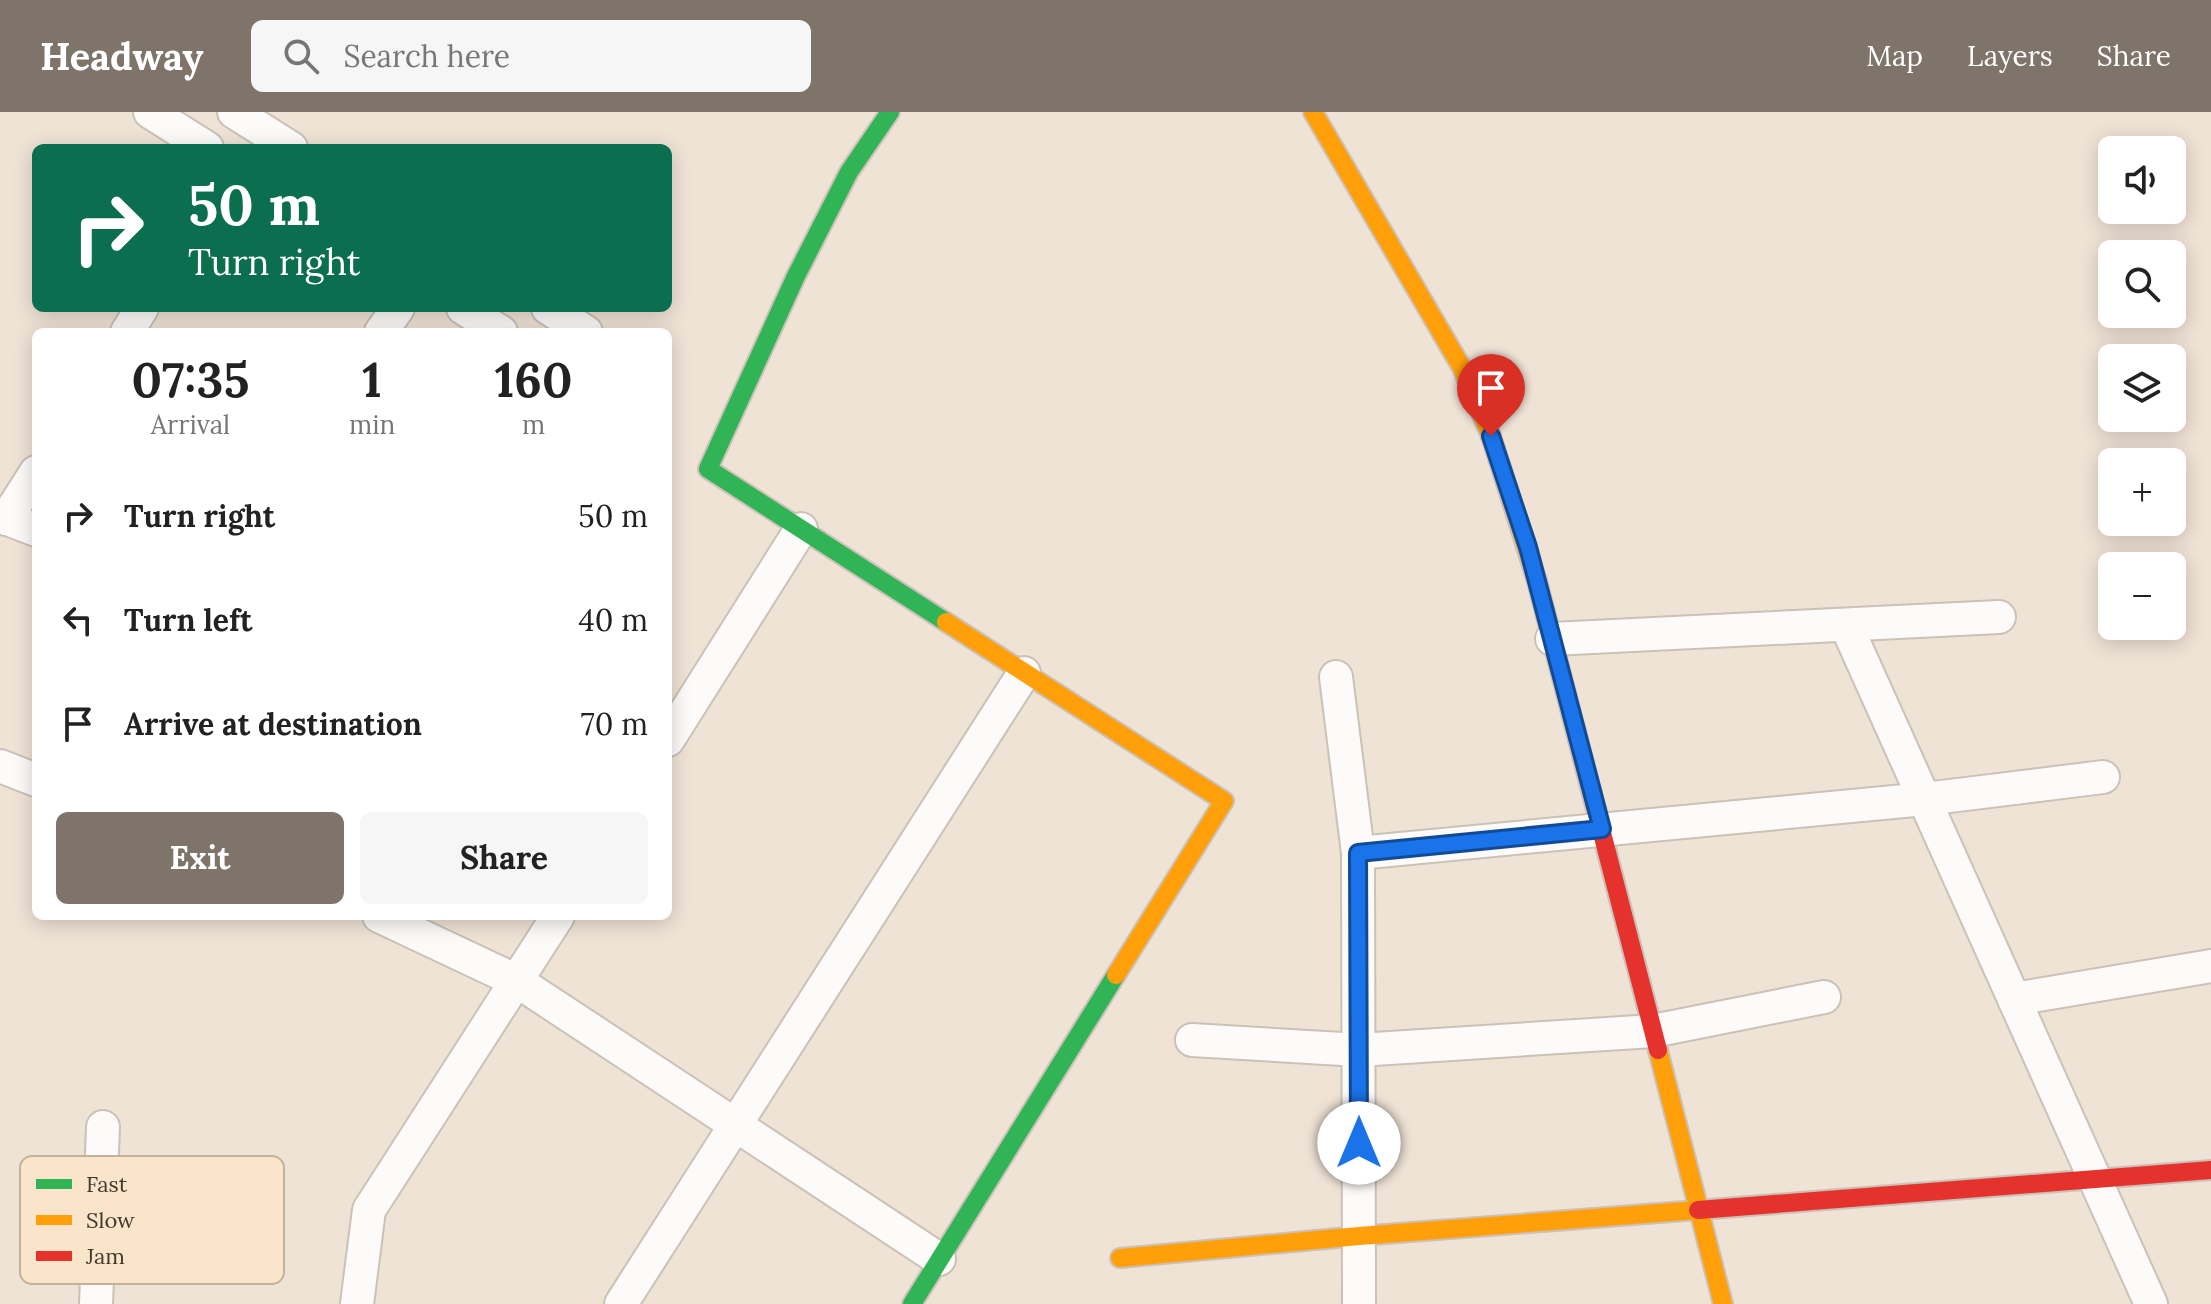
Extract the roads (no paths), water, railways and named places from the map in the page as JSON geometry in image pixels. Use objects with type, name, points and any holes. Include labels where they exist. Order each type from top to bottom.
[{"type":"street","points":[[150,112],[201,144]]},
{"type":"street","points":[[234,112],[285,144]]},
{"type":"street","points":[[890,112],[849,172],[803,263],[708,469],[1224,801],[912,1304]]},
{"type":"street","points":[[1313,112],[1462,368],[1491,436],[1524,533],[1723,1304]]},
{"type":"street","points":[[469,312],[495,328]]},
{"type":"street","points":[[554,312],[580,328]]},
{"type":"street","points":[[32,477],[3,517],[32,528]]},
{"type":"street","points":[[672,734],[801,529]]},
{"type":"street","points":[[1552,639],[1999,617]]},
{"type":"street","points":[[1846,625],[2151,1304]]},
{"type":"street","points":[[621,1304],[1024,673]]},
{"type":"street","points":[[1336,677],[1358,853],[1359,1304]]},
{"type":"street","points":[[0,766],[32,778]]},
{"type":"street","points":[[1358,853],[1925,799],[2103,777]]},
{"type":"street","points":[[387,920],[517,981],[939,1259]]},
{"type":"street","points":[[357,1304],[369,1210],[555,920]]},
{"type":"street","points":[[2014,999],[2211,966]]},
{"type":"street","points":[[1192,1040],[1359,1050],[1653,1031],[1824,997]]},
{"type":"street","points":[[102,1156],[103,1127]]},
{"type":"street","points":[[1120,1258],[1359,1236],[2211,1170]]},
{"type":"street","points":[[96,1304],[97,1284]]}]
